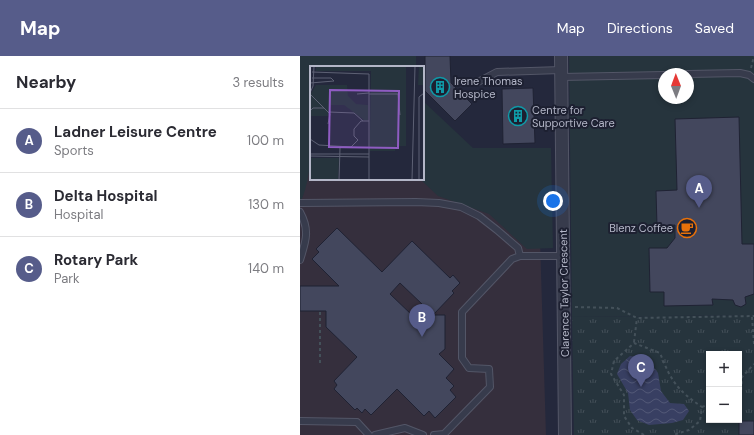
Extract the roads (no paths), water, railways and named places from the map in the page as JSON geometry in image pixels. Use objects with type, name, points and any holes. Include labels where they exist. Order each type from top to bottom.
[{"type":"street","name":"Clarence Taylor Crescent","points":[[561,56],[565,435]]},
{"type":"lane","points":[[478,82],[497,72],[658,75]]},
{"type":"lane","points":[[694,74],[740,73],[751,77]]},
{"type":"lane","points":[[300,203],[416,202],[439,203],[460,207],[479,216],[498,230],[518,248],[520,256]]},
{"type":"lane","points":[[300,212],[307,226],[305,245],[300,260]]},
{"type":"lane","points":[[434,435],[444,434],[490,387],[489,369],[469,368],[462,358],[462,312],[512,259],[520,256],[563,256]]},
{"type":"lane","points":[[300,421],[357,422],[369,435]]},
{"type":"lane","points":[[375,435],[405,428],[423,435]]},
{"type":"water","points":[[630,356],[648,359],[658,373],[661,391],[670,403],[684,404],[689,411],[683,420],[672,423],[649,425],[637,420],[630,410],[628,393],[617,374],[621,364]]},
{"type":"place","name":"Irene Thomas Hospice","points":[[440,87]]},
{"type":"place","name":"Centre for Supportive Care","points":[[518,116]]},
{"type":"place","name":"Ladner Leisure Centre","points":[[699,208]]},
{"type":"place","name":"Blenz Coffee","points":[[687,228]]},
{"type":"place","name":"Delta Hospital","points":[[422,337]]},
{"type":"place","name":"Rotary Park","points":[[641,387]]}]
